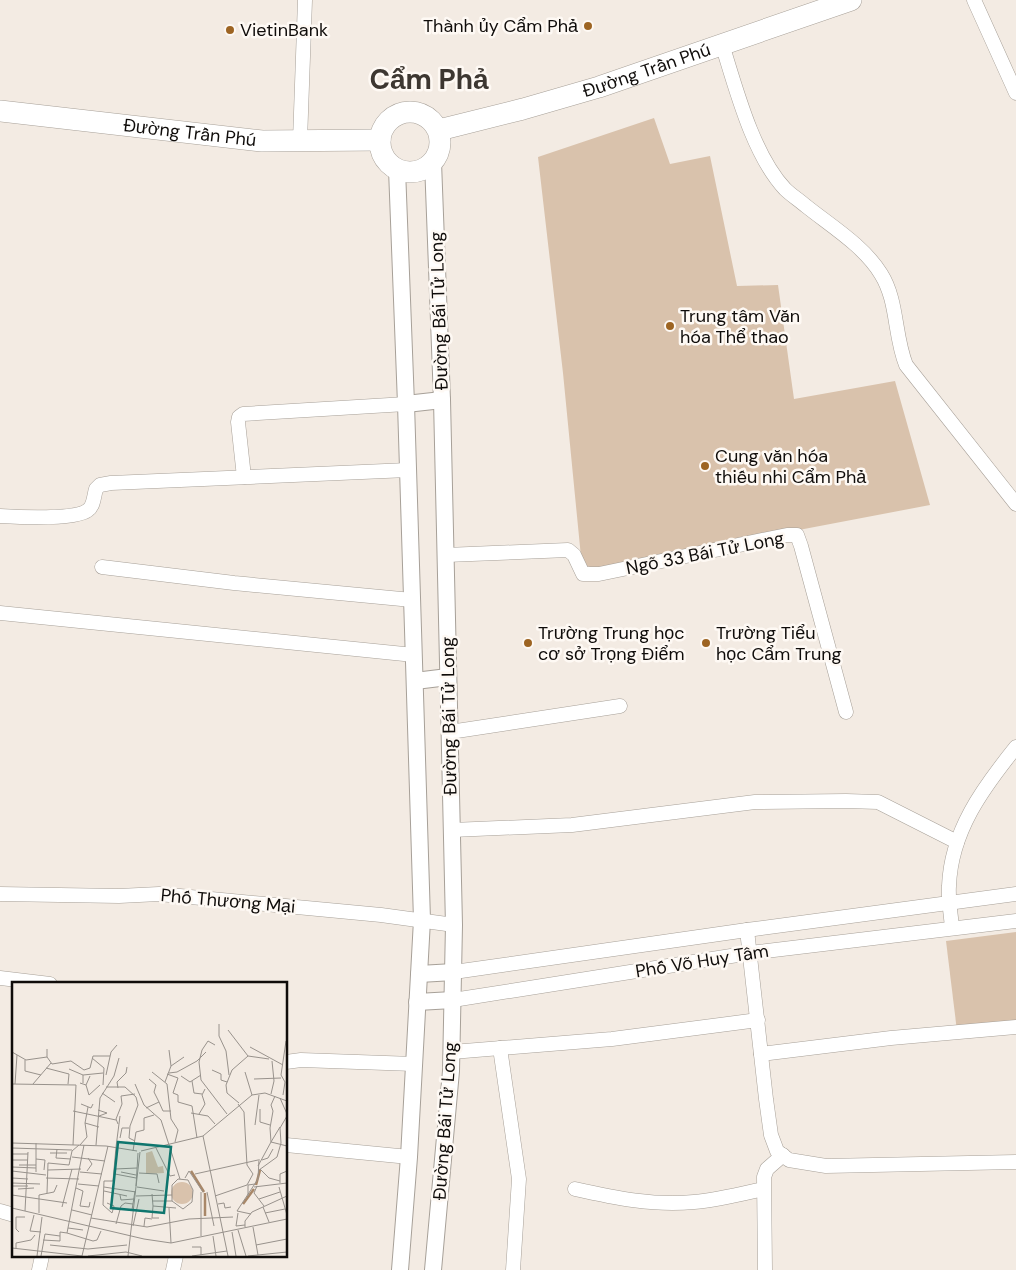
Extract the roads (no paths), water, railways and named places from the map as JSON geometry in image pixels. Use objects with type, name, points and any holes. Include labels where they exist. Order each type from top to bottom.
[{"type":"main road","name":"Đường Trần Phú","points":[[439,130],[523,109],[599,87],[851,0]]},
{"type":"main road","name":"Đường Trần Phú","points":[[0,111],[262,141],[380,140]]},
{"type":"main road","points":[[410,111],[421,113],[433,121],[439,130],[441,142],[439,153],[433,162],[418,172],[407,172],[397,169],[389,164],[383,155],[380,140],[384,127],[400,113],[410,111]]},
{"type":"street","points":[[300,141],[304,0]]},
{"type":"street","points":[[974,0],[1016,93]]},
{"type":"street","points":[[722,44],[740,101],[758,147],[772,173],[786,190],[868,256],[880,272],[892,298],[901,352],[906,364],[1016,504]]},
{"type":"street","name":"Đường Bái Tử Long","points":[[433,162],[442,400],[454,925],[452,1052],[433,1270]]},
{"type":"street","name":"Đường Bái Tử Long","points":[[397,169],[422,920],[409,1157],[400,1270]]},
{"type":"street","points":[[244,477],[238,422],[239,417],[243,414],[442,400]]},
{"type":"street","points":[[0,516],[46,517],[88,511],[92,505],[96,488],[111,483],[408,470]]},
{"type":"street","name":"Ngõ 33 Bái Tử Long","points":[[446,555],[568,550],[574,555],[583,574],[599,574],[787,535],[797,536],[846,712]]},
{"type":"street","points":[[102,567],[234,583],[412,600]]},
{"type":"street","points":[[0,613],[414,654]]},
{"type":"street","points":[[415,681],[448,677]]},
{"type":"street","points":[[450,732],[620,706]]},
{"type":"street","points":[[952,928],[949,885],[957,842],[964,821],[991,778],[1016,747]]},
{"type":"street","points":[[452,830],[572,825],[755,802],[846,801],[878,802],[957,842]]},
{"type":"street","name":"Phố Thương Mại","points":[[0,894],[119,896],[159,894],[381,915],[454,925]]},
{"type":"street","name":"Phố Võ Huy Tâm","points":[[454,972],[1016,894]]},
{"type":"street","name":"Phố Võ Huy Tâm","points":[[453,1000],[750,953],[1016,921]]},
{"type":"street","points":[[747,930],[771,1136],[776,1151],[789,1160],[826,1166],[1016,1162]]},
{"type":"street","points":[[419,974],[454,972]]},
{"type":"street","points":[[0,978],[33,982]]},
{"type":"street","points":[[417,1002],[453,1000]]},
{"type":"street","points":[[452,1052],[612,1039],[758,1020]]},
{"type":"street","points":[[761,1054],[891,1038],[1016,1028]]},
{"type":"street","points":[[500,1048],[519,1178],[513,1270]]},
{"type":"street","points":[[288,1062],[295,1060],[414,1064]]},
{"type":"street","points":[[288,1145],[409,1157]]},
{"type":"street","points":[[765,1270],[764,1177],[767,1170],[783,1155]]},
{"type":"street","points":[[575,1189],[627,1200],[672,1203],[695,1202],[763,1189]]},
{"type":"place","name":"Thành ủy Cẩm Phả","points":[[588,26]]},
{"type":"place","name":"VietinBank","points":[[230,30]]},
{"type":"place","name":"Trung tâm Văn hóa Thể thao","points":[[670,326]]},
{"type":"place","name":"Cung văn hóa thiếu nhi Cẩm Phả","points":[[705,466]]},
{"type":"place","name":"Trường Trung học cơ sở Trọng Điểm","points":[[528,643]]},
{"type":"place","name":"Trường Tiểu học Cẩm Trung","points":[[706,643]]},
{"type":"district","name":"Cẩm Phả","points":[[429,79]]}]
